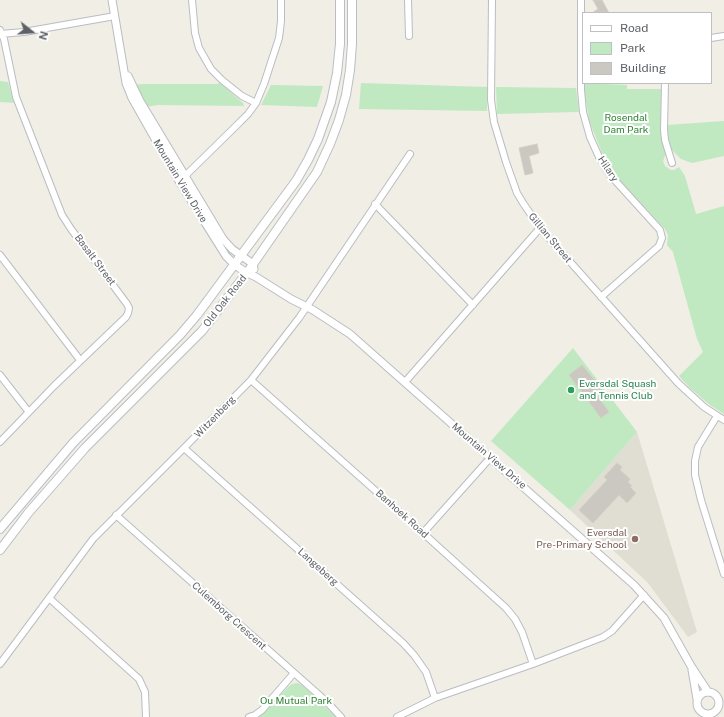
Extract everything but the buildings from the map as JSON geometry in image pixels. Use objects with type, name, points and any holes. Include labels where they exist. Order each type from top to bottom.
[{"type":"main road","name":"Old Oak Road","points":[[0,529],[73,443],[180,335],[206,304],[296,181],[308,160],[326,121],[332,102],[340,44],[340,0]]},
{"type":"main road","name":"Old Oak Road","points":[[0,550],[29,512],[85,448],[202,331],[247,273],[317,172],[340,120],[346,95],[352,44],[352,0]]},
{"type":"street","name":"Mountain View Drive","points":[[112,0],[126,83],[132,98],[179,182],[223,252],[235,265],[247,273],[306,306],[350,334],[491,457],[644,595],[664,618],[691,666],[708,692]]},
{"type":"street","points":[[192,0],[194,33],[199,48],[211,69],[242,96],[256,103]]},
{"type":"street","points":[[179,182],[248,114],[256,103],[264,84],[279,38],[282,0]]},
{"type":"street","points":[[408,0],[409,36]]},
{"type":"street","name":"Gillian Street","points":[[492,0],[491,100],[494,122],[517,192],[540,228],[601,297],[683,387],[704,407],[724,420]]},
{"type":"street","name":"Hilary","points":[[581,0],[581,99],[586,124],[594,147],[611,176],[660,230],[662,235],[662,240],[659,246],[601,297]]},
{"type":"street","points":[[1,33],[24,32],[115,16]]},
{"type":"street","name":"Basalt Street","points":[[0,442],[80,360],[126,317],[129,308],[62,215],[16,97],[1,33]]},
{"type":"street","points":[[712,38],[724,36]]},
{"type":"street","name":"Mountain View Drive","points":[[125,70],[140,101],[226,242],[232,249],[253,264]]},
{"type":"street","points":[[665,84],[664,130],[672,163]]},
{"type":"street","name":"Witzenberg","points":[[0,664],[93,539],[251,380],[299,318],[410,154]]},
{"type":"street","points":[[375,204],[473,305]]},
{"type":"street","points":[[405,382],[540,228]]},
{"type":"street","points":[[0,255],[80,360]]},
{"type":"street","points":[[253,264],[256,277]]},
{"type":"street","points":[[0,375],[28,412]]},
{"type":"street","name":"Banhoek Road","points":[[251,380],[424,533],[515,619],[522,632],[534,664]]},
{"type":"street","points":[[716,416],[698,447],[695,462],[695,475],[701,500],[724,574]]},
{"type":"street","name":"Langeberg","points":[[184,448],[403,643],[414,654],[426,672],[435,698]]},
{"type":"street","points":[[424,533],[491,457]]},
{"type":"street","name":"Culemborg Crescent","points":[[116,515],[327,702],[341,717]]},
{"type":"street","points":[[397,717],[435,698],[534,664],[608,634],[644,595]]},
{"type":"street","points":[[49,598],[139,679],[145,692],[146,717]]},
{"type":"street","name":"Mountain View Drive","points":[[691,666],[697,699]]},
{"type":"street","points":[[249,717],[262,710],[294,673]]},
{"type":"street","points":[[708,692],[720,696],[718,701],[721,705],[712,715],[704,715],[697,706],[697,699],[701,694],[708,692]]},
{"type":"shaded area","name":"Eversdal Pre-Primary School","points":[[637,432],[697,632],[688,637],[648,583],[570,510]]},
{"type":"green space","points":[[0,81],[8,82],[14,103],[0,102]]},
{"type":"green space","points":[[219,82],[243,103],[244,106],[158,105],[146,107],[135,85],[218,84]]},
{"type":"green space","points":[[361,83],[487,87],[487,111],[359,109]]},
{"type":"green space","name":"Rosendal Dam Park","points":[[584,84],[627,85],[627,89],[662,89],[661,134],[666,153],[663,161],[665,166],[671,170],[679,167],[685,176],[696,214],[724,206],[724,414],[710,405],[690,388],[679,376],[703,352],[697,339],[673,252],[667,245],[668,235],[665,229],[619,180],[602,153],[589,120]]},
{"type":"green space","points":[[271,85],[323,86],[317,107],[261,105]]},
{"type":"green space","points":[[496,87],[576,88],[579,112],[497,114]]},
{"type":"green space","name":"Rosendal Dam Park","points":[[724,121],[724,156],[692,163],[681,159],[672,150],[668,137],[667,125]]},
{"type":"green space","name":"Eversdal Squash and Tennis Club","points":[[573,348],[637,432],[570,510],[491,441]]},
{"type":"green space","name":"Ou Mutual Park","points":[[297,683],[302,685],[336,717],[259,717],[288,687]]},
{"type":"place","name":"Eversdal Squash and Tennis Club","points":[[571,390]]},
{"type":"place","name":"Eversdal Pre-Primary School","points":[[635,539]]}]
